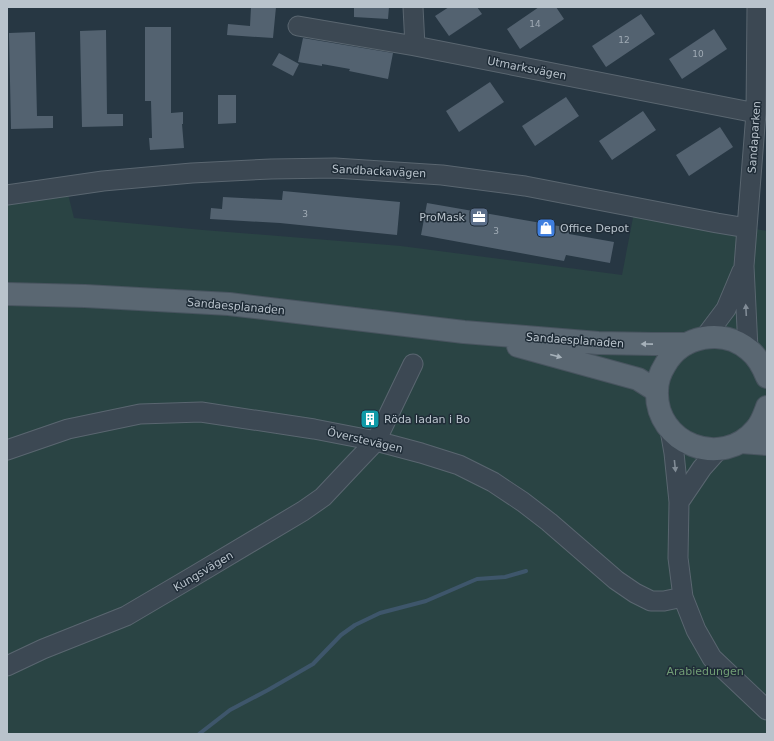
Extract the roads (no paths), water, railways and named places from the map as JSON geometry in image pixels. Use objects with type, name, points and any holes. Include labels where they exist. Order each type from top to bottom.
[{"type":"main road","name":"Sandaesplanaden","points":[[7,294],[85,296],[229,304],[464,332],[598,342],[653,344],[717,337],[727,338],[748,349]]},
{"type":"main road","name":"Sandaesplanaden","points":[[464,332],[638,379],[657,391]]},
{"type":"main road","points":[[695,340],[672,354],[661,371],[658,382],[657,401],[660,412],[670,430],[678,437],[694,446],[705,449],[729,447],[741,442],[757,428],[767,407]]},
{"type":"main road","points":[[748,349],[758,359],[767,377]]},
{"type":"main road","points":[[741,442],[767,444]]},
{"type":"street","points":[[413,7],[415,46]]},
{"type":"street","name":"Sandaparken","points":[[748,349],[744,266],[756,113],[756,7]]},
{"type":"street","name":"Utmarksvägen","points":[[298,26],[415,46],[756,113]]},
{"type":"street","name":"Sandbackavägen","points":[[7,195],[103,181],[185,174],[272,169],[335,168],[442,175],[525,186],[747,228]]},
{"type":"street","name":"Sandaparken","points":[[695,340],[726,309],[744,266]]},
{"type":"street","name":"Kungsvägen","points":[[7,666],[43,649],[126,616],[296,515],[323,497],[376,441],[413,364]]},
{"type":"street","name":"Överstevägen","points":[[7,450],[68,429],[148,413],[201,412],[314,429],[376,441],[459,465],[493,482],[549,522],[616,580],[635,593],[651,601],[664,601],[683,597]]},
{"type":"street","points":[[670,430],[679,502],[678,558],[683,597],[696,630],[712,658],[767,710]]},
{"type":"street","points":[[679,502],[702,468],[719,449]]},
{"type":"waterway","points":[[199,734],[230,710],[313,664],[341,635],[355,625],[380,613],[426,601],[477,579],[505,577],[526,571]]},
{"type":"place","name":"ProMask","points":[[479,217]]},
{"type":"place","name":"Office Depot","points":[[546,228]]},
{"type":"place","name":"Röda ladan i Bo","points":[[370,419]]},
{"type":"park label","name":"Arabiedungen","points":[[705,671]]}]
